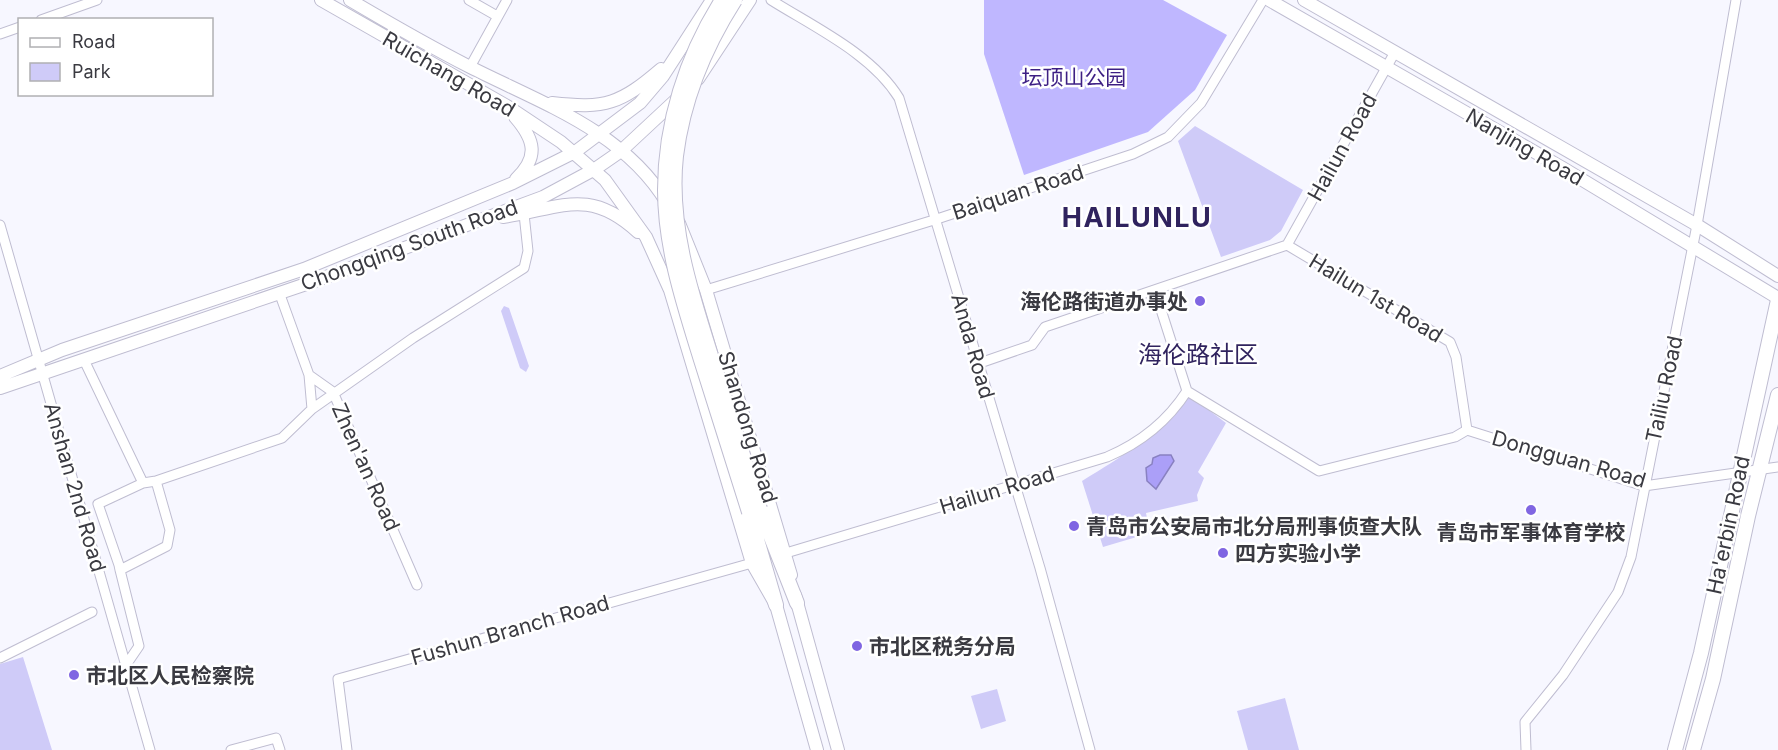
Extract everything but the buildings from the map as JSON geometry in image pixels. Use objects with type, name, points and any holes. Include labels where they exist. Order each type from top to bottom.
[{"type":"highway","points":[[722,0],[693,53],[675,110],[666,156],[665,192],[669,236],[678,283],[754,510],[797,603]]},
{"type":"highway","points":[[735,0],[704,56],[685,110],[676,157],[675,193],[680,236],[689,280],[754,510],[776,605]]},
{"type":"highway","name":"Ha'erbin Road","points":[[1676,750],[1701,653],[1778,299]]},
{"type":"highway","name":"Ha'erbin Road","points":[[1693,750],[1713,679],[1778,395]]},
{"type":"main road","name":"Ruichang Road","points":[[321,0],[507,106],[595,169]]},
{"type":"main road","name":"Ruichang Road","points":[[350,0],[470,67],[584,123],[600,135]]},
{"type":"main road","name":"Chongqing South Road","points":[[0,376],[38,360],[304,269],[513,183],[574,152],[600,135],[640,102],[678,54],[712,0]]},
{"type":"main road","name":"Chongqing South Road","points":[[0,388],[279,292],[543,197],[595,169],[621,151],[703,74],[750,0]]},
{"type":"main road","name":"Nanjing Road","points":[[1269,0],[1693,245],[1778,299]]},
{"type":"main road","name":"Nanjing Road","points":[[1304,0],[1697,225],[1778,276]]},
{"type":"main road","points":[[543,102],[589,106],[617,101],[637,90],[678,54]]},
{"type":"main road","points":[[686,237],[676,208],[671,150],[683,106],[703,74]]},
{"type":"main road","points":[[507,106],[527,130],[532,148],[525,171],[513,183]]},
{"type":"main road","name":"Shandong Road","points":[[600,135],[621,151],[663,196],[686,237],[705,290],[786,553],[797,603],[838,750]]},
{"type":"main road","name":"Shandong Road","points":[[595,169],[651,243],[670,290],[752,563],[776,605],[817,750]]},
{"type":"main road","points":[[478,221],[524,214],[556,205],[587,204],[624,220],[651,243]]},
{"type":"street","points":[[47,18],[97,0]]},
{"type":"street","points":[[469,0],[497,16]]},
{"type":"street","points":[[470,67],[507,0]]},
{"type":"street","name":"Anda Road","points":[[771,0],[853,53],[893,89],[905,114],[977,364],[1015,485],[1090,750]]},
{"type":"street","name":"Baiquan Road","points":[[705,290],[937,219],[1133,154],[1168,137],[1201,103],[1263,0]]},
{"type":"street","name":"Tailiu Road","points":[[1526,750],[1525,722],[1563,675],[1618,592],[1631,557],[1697,225],[1736,0]]},
{"type":"street","points":[[0,34],[18,28]]},
{"type":"street","name":"Hailun Road","points":[[1287,245],[1395,52]]},
{"type":"street","points":[[126,665],[139,646],[120,570],[98,504],[143,483],[156,481],[282,438],[312,409],[333,393],[524,268],[528,251],[524,214]]},
{"type":"street","name":"Anshan 2nd Road","points":[[0,225],[150,750]]},
{"type":"street","points":[[977,364],[1032,345],[1045,327],[1287,245]]},
{"type":"street","name":"Hailun 1st Road","points":[[1287,245],[1450,342],[1456,357],[1467,430]]},
{"type":"street","points":[[1155,291],[1187,392],[1319,471],[1455,437],[1467,430]]},
{"type":"street","points":[[279,292],[309,375],[312,409]]},
{"type":"street","points":[[84,360],[143,483]]},
{"type":"street","name":"Zhen'an Road","points":[[309,375],[333,393],[417,585]]},
{"type":"street","name":"Hailun Road","points":[[786,553],[1107,457],[1151,433],[1168,417],[1187,392]]},
{"type":"street","name":"Dongguan Road","points":[[1467,430],[1644,486],[1778,467]]},
{"type":"street","points":[[120,570],[167,546],[170,530],[156,481]]},
{"type":"street","name":"Fushun Branch Road","points":[[347,750],[338,679],[752,563]]},
{"type":"street","points":[[0,658],[92,612]]},
{"type":"street","points":[[231,750],[276,738],[280,750]]},
{"type":"green space","name":"坛顶山公园","points":[[984,0],[1163,0],[1227,35],[1195,90],[1148,132],[1024,175],[984,54]]},
{"type":"green space","points":[[1195,126],[1303,190],[1281,231],[1270,240],[1221,257],[1178,141]]},
{"type":"green space","points":[[504,306],[509,308],[529,366],[526,372],[520,368],[501,311]]},
{"type":"green space","points":[[1190,396],[1226,423],[1198,472],[1204,478],[1197,495],[1198,501],[1146,513],[1150,533],[1103,547],[1082,481],[1153,433]]},
{"type":"green space","points":[[23,657],[52,750],[0,750],[0,664]]},
{"type":"green space","points":[[997,689],[1006,721],[981,729],[971,696]]},
{"type":"green space","points":[[1285,698],[1299,750],[1248,750],[1237,711]]},
{"type":"shaded area","points":[[1160,455],[1171,455],[1174,461],[1156,489],[1147,481],[1146,468],[1152,464],[1153,458]]},
{"type":"place","name":"海伦路街道办事处","points":[[1200,301]]},
{"type":"place","name":"青岛市军事体育学校","points":[[1531,510]]},
{"type":"place","name":"青岛市公安局市北分局刑事侦查大队","points":[[1074,526]]},
{"type":"place","name":"四方实验小学","points":[[1223,553]]},
{"type":"place","name":"市北区税务分局","points":[[857,646]]},
{"type":"place","name":"市北区人民检察院","points":[[74,675]]},
{"type":"district","name":"HAILUNLU","points":[[1137,217]]},
{"type":"district","name":"海伦路社区","points":[[1198,354]]}]
